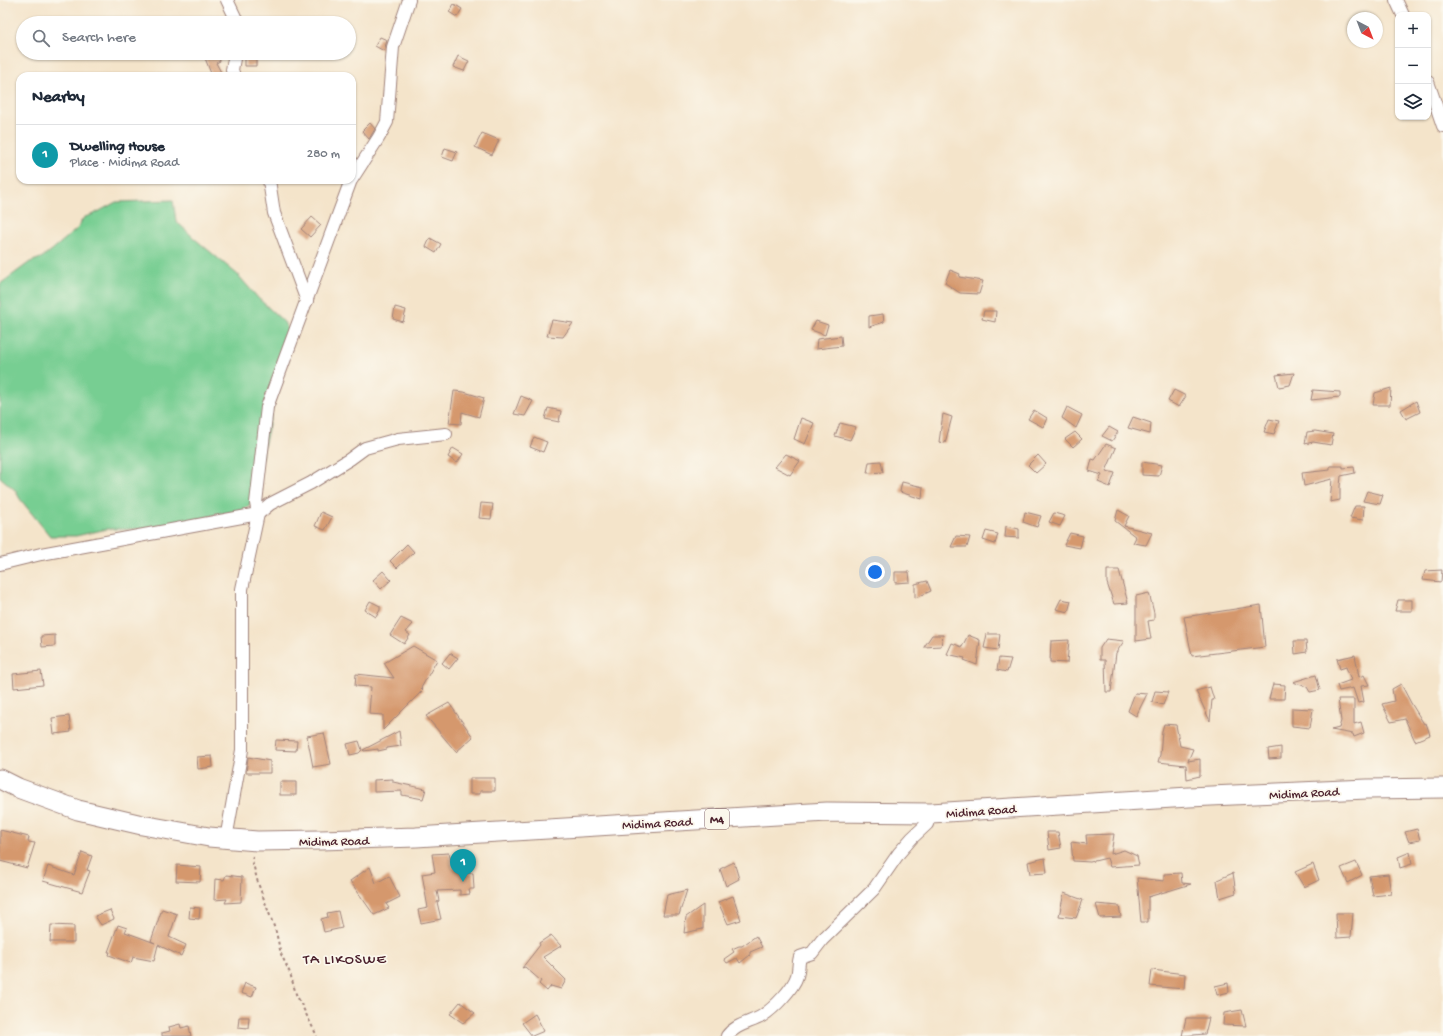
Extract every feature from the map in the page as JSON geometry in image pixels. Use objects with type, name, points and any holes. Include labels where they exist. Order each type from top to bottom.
[{"type":"main road","name":"Midima Road","points":[[0,779],[18,788],[78,810],[142,825],[226,839],[257,841],[416,837],[827,812],[931,813],[1189,797],[1367,789],[1443,788]]},
{"type":"street","points":[[227,0],[235,16]]},
{"type":"street","points":[[356,174],[380,137],[387,122],[393,47],[409,0]]},
{"type":"street","points":[[1396,0],[1402,12]]},
{"type":"street","points":[[233,72],[234,60]]},
{"type":"street","points":[[1429,84],[1443,126]]},
{"type":"street","points":[[270,184],[274,213],[306,301]]},
{"type":"street","points":[[226,839],[242,750],[242,589],[258,514],[256,503],[267,407],[350,184]]},
{"type":"street","points":[[0,564],[48,553],[258,514],[270,504],[311,483],[365,448],[398,439],[446,434]]},
{"type":"street","points":[[727,1036],[736,1028],[762,1016],[790,989],[797,976],[800,957],[812,953],[822,940],[874,889],[899,853],[927,824],[931,813]]},
{"type":"path","points":[[257,841],[252,860],[258,883],[276,932],[281,954],[290,973],[296,994],[317,1036]]},
{"type":"green space","points":[[173,200],[176,221],[238,275],[258,298],[284,322],[289,332],[253,498],[248,507],[241,511],[199,519],[178,521],[145,529],[107,529],[76,536],[50,536],[20,499],[15,490],[0,477],[0,284],[30,262],[41,258],[52,250],[78,228],[85,217],[94,214],[116,202]]},
{"type":"building","points":[[454,4],[462,9],[457,17],[449,12]]},
{"type":"building","points":[[380,37],[387,40],[384,51],[375,46]]},
{"type":"building","points":[[458,56],[469,61],[464,71],[453,67]]},
{"type":"building","points":[[206,60],[220,60],[216,63],[221,72],[210,72]]},
{"type":"building","points":[[245,60],[256,60],[256,66],[245,66]]},
{"type":"building","points":[[370,123],[375,129],[369,139],[362,131]]},
{"type":"building","points":[[482,133],[499,140],[492,155],[475,147]]},
{"type":"building","points":[[445,148],[457,152],[453,161],[442,157]]},
{"type":"building","points":[[312,217],[321,225],[310,237],[301,229]]},
{"type":"building","points":[[430,238],[441,244],[436,253],[426,247]]},
{"type":"building","points":[[950,270],[960,274],[959,277],[983,281],[979,294],[960,293],[945,283]]},
{"type":"building","points":[[395,307],[406,310],[403,322],[393,319]]},
{"type":"building","points":[[984,311],[996,311],[995,322],[982,319]]},
{"type":"building","points":[[883,314],[884,322],[869,327],[869,316]]},
{"type":"building","points":[[552,320],[573,323],[563,337],[547,336]]},
{"type":"building","points":[[816,321],[828,325],[825,335],[811,330]]},
{"type":"building","points":[[841,336],[842,346],[816,349],[817,339]]},
{"type":"building","points":[[1294,373],[1290,385],[1279,387],[1276,375]]},
{"type":"building","points":[[1391,388],[1390,405],[1373,405],[1375,393]]},
{"type":"building","points":[[1174,390],[1186,396],[1179,407],[1168,401]]},
{"type":"building","points":[[1313,390],[1340,392],[1340,397],[1311,400]]},
{"type":"building","points":[[454,391],[464,392],[484,398],[479,417],[462,412],[461,424],[449,423]]},
{"type":"building","points":[[521,396],[533,401],[525,416],[514,414]]},
{"type":"building","points":[[1416,401],[1420,412],[1406,419],[1401,410]]},
{"type":"building","points":[[1067,407],[1082,415],[1076,428],[1062,418]]},
{"type":"building","points":[[548,408],[561,411],[559,422],[545,419]]},
{"type":"building","points":[[1034,410],[1047,418],[1043,427],[1028,419]]},
{"type":"building","points":[[943,414],[952,417],[945,443],[939,442]]},
{"type":"building","points":[[1133,417],[1151,423],[1150,434],[1128,428]]},
{"type":"building","points":[[801,418],[814,423],[805,444],[794,439]]},
{"type":"building","points":[[1269,419],[1279,421],[1274,434],[1264,432]]},
{"type":"building","points":[[840,423],[856,427],[850,440],[835,436]]},
{"type":"building","points":[[1109,427],[1118,432],[1112,441],[1102,436]]},
{"type":"building","points":[[1315,431],[1333,434],[1331,445],[1313,442],[1305,444],[1307,432]]},
{"type":"building","points":[[1075,432],[1082,439],[1073,447],[1065,439]]},
{"type":"building","points":[[534,437],[547,442],[543,452],[530,447]]},
{"type":"building","points":[[1106,444],[1116,448],[1106,471],[1115,473],[1110,487],[1098,482],[1102,475],[1089,471],[1092,459],[1095,460]]},
{"type":"building","points":[[453,448],[463,454],[457,463],[448,457]]},
{"type":"building","points":[[786,454],[800,461],[790,475],[775,467]]},
{"type":"building","points":[[1038,455],[1046,464],[1036,473],[1028,465]]},
{"type":"building","points":[[881,461],[883,472],[867,473],[869,462]]},
{"type":"building","points":[[1142,462],[1162,465],[1159,476],[1142,475]]},
{"type":"building","points":[[1330,466],[1343,466],[1343,468],[1354,467],[1355,473],[1341,476],[1340,500],[1330,502],[1332,479],[1304,486],[1302,473],[1330,470]]},
{"type":"building","points":[[902,482],[923,487],[922,499],[900,492]]},
{"type":"building","points":[[1367,491],[1383,495],[1380,504],[1363,501]]},
{"type":"building","points":[[481,503],[493,504],[491,519],[479,518]]},
{"type":"building","points":[[1355,506],[1364,506],[1363,520],[1350,518]]},
{"type":"building","points":[[1118,510],[1129,516],[1124,526],[1152,533],[1146,545],[1133,543],[1136,537],[1115,521]]},
{"type":"building","points":[[321,512],[332,517],[325,530],[315,526]]},
{"type":"building","points":[[1025,512],[1041,516],[1037,527],[1023,522]]},
{"type":"building","points":[[1054,513],[1065,516],[1060,526],[1049,522]]},
{"type":"building","points":[[1006,526],[1019,529],[1019,538],[1005,537]]},
{"type":"building","points":[[986,531],[998,534],[995,544],[983,540]]},
{"type":"building","points":[[1070,533],[1083,536],[1080,548],[1064,545]]},
{"type":"building","points":[[956,536],[970,537],[967,547],[951,547]]},
{"type":"building","points":[[407,544],[414,552],[397,568],[390,561]]},
{"type":"building","points":[[1107,570],[1119,570],[1128,603],[1114,604],[1107,583]]},
{"type":"building","points":[[1442,570],[1441,582],[1423,580],[1425,571]]},
{"type":"building","points":[[383,571],[391,580],[381,589],[373,580]]},
{"type":"building","points":[[895,572],[909,572],[910,582],[895,583]]},
{"type":"building","points":[[927,581],[931,591],[915,598],[915,584]]},
{"type":"building","points":[[1149,593],[1154,613],[1154,620],[1148,621],[1151,639],[1136,641],[1136,596]]},
{"type":"building","points":[[1061,599],[1071,601],[1068,612],[1056,609]]},
{"type":"building","points":[[1398,600],[1412,600],[1412,611],[1395,611]]},
{"type":"building","points":[[370,601],[380,606],[380,610],[376,617],[365,610]]},
{"type":"building","points":[[1261,605],[1265,647],[1192,656],[1184,617]]},
{"type":"building","points":[[401,618],[413,624],[406,632],[410,635],[404,644],[390,635]]},
{"type":"building","points":[[987,634],[1000,634],[998,650],[984,648]]},
{"type":"building","points":[[55,635],[55,646],[42,647],[41,636]]},
{"type":"building","points":[[932,635],[943,635],[941,646],[924,647]]},
{"type":"building","points":[[968,635],[980,640],[977,665],[964,660],[965,658],[947,654],[952,643],[962,647]]},
{"type":"building","points":[[1106,639],[1124,641],[1116,653],[1111,692],[1106,692],[1105,660],[1100,660],[1100,648]]},
{"type":"building","points":[[1069,640],[1067,663],[1050,662],[1051,641]]},
{"type":"building","points":[[1294,641],[1306,641],[1307,652],[1295,654]]},
{"type":"building","points":[[413,646],[437,660],[421,688],[423,690],[383,730],[383,715],[369,714],[371,687],[355,686],[356,674],[394,678],[384,663]]},
{"type":"building","points":[[450,653],[458,658],[449,669],[442,663]]},
{"type":"building","points":[[1355,655],[1359,677],[1364,675],[1369,685],[1361,686],[1364,702],[1358,703],[1353,688],[1339,691],[1337,685],[1351,680],[1346,667],[1340,669],[1337,659]]},
{"type":"building","points":[[999,658],[1011,659],[1007,672],[997,670]]},
{"type":"building","points":[[41,671],[43,685],[14,688],[13,674]]},
{"type":"building","points":[[1316,675],[1320,690],[1310,692],[1307,687],[1293,682]]},
{"type":"building","points":[[1273,684],[1285,685],[1284,699],[1269,699]]},
{"type":"building","points":[[1401,684],[1424,724],[1426,723],[1430,735],[1415,741],[1405,719],[1391,722],[1382,704],[1394,701],[1392,689]]},
{"type":"building","points":[[1210,687],[1214,700],[1212,700],[1210,721],[1196,691]]},
{"type":"building","points":[[1155,691],[1168,692],[1163,705],[1152,702]]},
{"type":"building","points":[[1135,693],[1147,694],[1136,716],[1128,711]]},
{"type":"building","points":[[1338,699],[1354,699],[1354,724],[1361,722],[1364,733],[1354,737],[1353,734],[1331,730],[1339,728],[1341,721]]},
{"type":"building","points":[[449,703],[473,737],[456,752],[426,716]]},
{"type":"building","points":[[1292,708],[1313,709],[1310,728],[1292,726]]},
{"type":"building","points":[[69,716],[71,732],[54,734],[52,718]]},
{"type":"building","points":[[1164,724],[1176,725],[1180,746],[1193,749],[1188,761],[1200,759],[1200,776],[1187,779],[1186,765],[1158,762]]},
{"type":"building","points":[[399,731],[401,746],[378,751],[378,749],[363,750]]},
{"type":"building","points":[[324,733],[331,764],[313,767],[307,736]]},
{"type":"building","points":[[276,740],[297,741],[296,751],[275,750]]},
{"type":"building","points":[[359,741],[362,750],[359,753],[350,755],[347,744]]},
{"type":"building","points":[[1281,747],[1281,758],[1269,759],[1268,749]]},
{"type":"building","points":[[212,756],[213,767],[198,769],[197,757]]},
{"type":"building","points":[[248,757],[270,761],[270,773],[246,773]]},
{"type":"building","points":[[470,778],[495,778],[495,791],[480,791],[480,794],[470,794]]},
{"type":"building","points":[[393,779],[393,782],[426,789],[423,799],[402,795],[402,791],[374,792],[374,780]]},
{"type":"building","points":[[280,782],[296,782],[296,795],[280,795]]},
{"type":"building","points":[[1417,829],[1420,840],[1409,842],[1405,832]]},
{"type":"building","points":[[0,830],[29,837],[28,842],[35,843],[27,868],[0,861]]},
{"type":"building","points":[[1047,832],[1058,832],[1061,848],[1049,850]]},
{"type":"building","points":[[1114,834],[1111,854],[1124,850],[1137,856],[1139,865],[1110,867],[1107,858],[1090,862],[1073,861],[1071,842],[1087,844],[1086,835]]},
{"type":"building","points":[[82,852],[92,856],[87,870],[90,871],[82,892],[43,881],[48,866],[74,875]]},
{"type":"building","points":[[1410,852],[1412,864],[1400,868],[1398,857]]},
{"type":"building","points":[[449,853],[453,868],[465,868],[465,874],[473,873],[474,889],[469,889],[470,894],[460,895],[460,890],[437,891],[439,901],[437,902],[441,919],[421,923],[418,910],[428,908],[422,874],[435,872],[432,854]]},
{"type":"building","points":[[1045,858],[1047,873],[1030,874],[1028,862]]},
{"type":"building","points":[[734,862],[739,879],[726,886],[720,869]]},
{"type":"building","points":[[1356,862],[1362,875],[1348,883],[1341,868]]},
{"type":"building","points":[[1313,864],[1319,880],[1304,887],[1295,872]]},
{"type":"building","points":[[177,865],[201,867],[200,882],[176,881]]},
{"type":"building","points":[[370,867],[376,883],[389,876],[400,897],[386,904],[389,908],[374,915],[350,881]]},
{"type":"building","points":[[1181,873],[1182,883],[1191,884],[1148,897],[1148,922],[1141,922],[1137,878],[1164,881],[1164,874]]},
{"type":"building","points":[[1233,873],[1236,893],[1220,898],[1217,880]]},
{"type":"building","points":[[1388,874],[1391,894],[1373,896],[1369,876]]},
{"type":"building","points":[[226,875],[242,877],[241,902],[225,903],[227,899],[214,900],[215,879],[224,880]]},
{"type":"building","points":[[687,890],[679,915],[663,915],[667,895]]},
{"type":"building","points":[[1064,893],[1083,900],[1076,918],[1059,916]]},
{"type":"building","points":[[733,896],[741,920],[728,924],[718,902]]},
{"type":"building","points":[[1096,904],[1119,906],[1121,917],[1100,918]]},
{"type":"building","points":[[703,905],[703,929],[684,933],[686,917]]},
{"type":"building","points":[[190,907],[200,908],[199,919],[189,918]]},
{"type":"building","points":[[162,909],[177,914],[169,937],[186,945],[181,956],[158,945],[154,961],[133,957],[131,963],[109,955],[110,952],[108,952],[118,925],[127,928],[125,932],[155,943],[151,941]]},
{"type":"building","points":[[110,910],[114,919],[101,925],[95,916]]},
{"type":"building","points":[[338,911],[342,928],[324,932],[321,919],[328,917],[327,913]]},
{"type":"building","points":[[1336,913],[1353,913],[1351,937],[1337,938]]},
{"type":"building","points":[[51,925],[74,926],[74,942],[50,942]]},
{"type":"building","points":[[551,935],[561,946],[543,957],[566,980],[561,989],[551,986],[547,991],[539,984],[541,981],[525,967],[522,968],[540,945],[539,943]]},
{"type":"building","points":[[756,936],[762,947],[750,952],[750,955],[740,963],[737,958],[727,963],[724,959],[734,952],[732,949],[742,946]]},
{"type":"building","points":[[1152,970],[1185,974],[1184,989],[1150,986]]},
{"type":"building","points":[[245,983],[256,987],[252,997],[241,993]]},
{"type":"building","points":[[1228,983],[1229,992],[1217,995],[1215,986]]},
{"type":"building","points":[[460,1002],[475,1013],[463,1023],[450,1014]]},
{"type":"building","points":[[1242,1010],[1246,1026],[1223,1025],[1224,1013]]},
{"type":"building","points":[[535,1014],[544,1031],[532,1036],[522,1023]]},
{"type":"building","points":[[239,1017],[249,1017],[248,1028],[238,1027]]},
{"type":"building","points":[[1186,1018],[1209,1018],[1205,1034],[1182,1036]]},
{"type":"building","points":[[180,1024],[181,1028],[189,1026],[191,1036],[162,1036],[162,1033],[170,1031],[169,1027]]},
{"type":"place","name":"Dwelling House","points":[[463,882]]},
{"type":"district","name":"TA LIKOSWE","points":[[345,958]]}]
